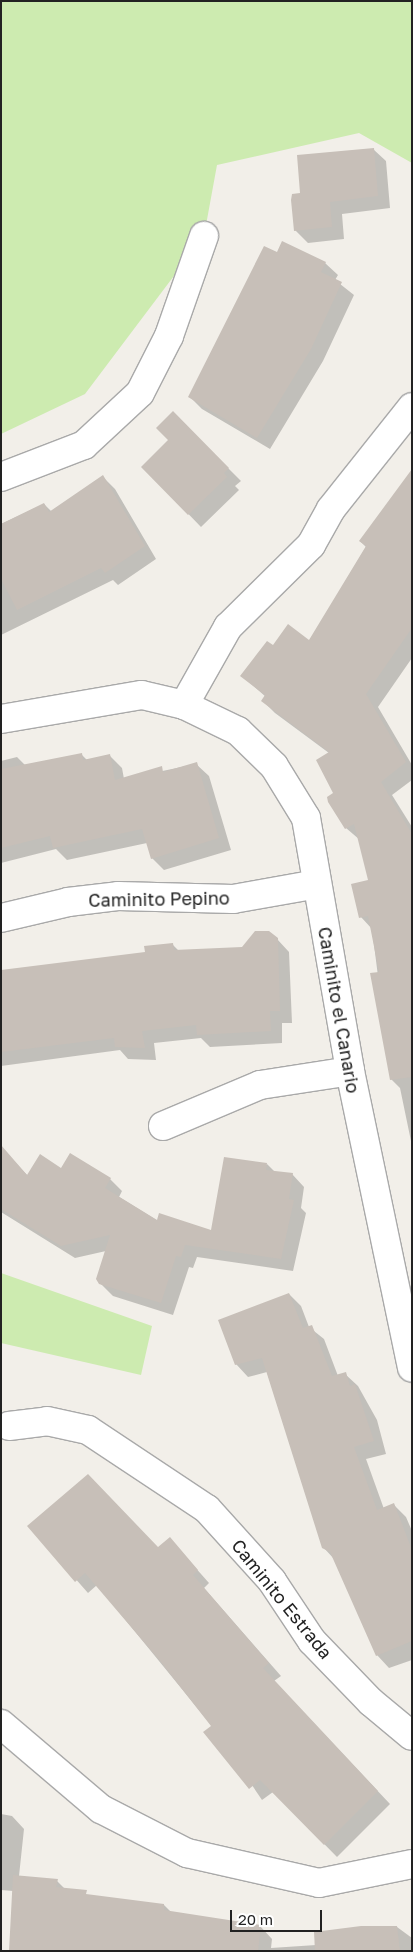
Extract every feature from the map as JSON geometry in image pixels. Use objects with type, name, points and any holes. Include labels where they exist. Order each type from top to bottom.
[{"type":"street","points":[[1,477],[84,445],[140,393],[169,336],[204,236]]},
{"type":"street","points":[[184,705],[228,627],[311,545],[331,509],[412,407]]},
{"type":"street","name":"Caminito el Canario","points":[[1,719],[142,695],[184,705],[238,731],[274,766],[306,818],[350,1071],[412,1368]]},
{"type":"street","name":"Caminito Pepino","points":[[1,918],[108,897],[233,899],[317,884]]},
{"type":"street","points":[[163,1126],[260,1085],[350,1071]]},
{"type":"street","name":"Caminito Estrada","points":[[9,1426],[47,1421],[88,1430],[207,1509],[272,1581],[312,1641],[370,1702],[412,1736]]},
{"type":"street","points":[[1,1724],[101,1809],[187,1853],[319,1883],[412,1864]]},
{"type":"green space","points":[[1,1],[412,1],[412,163],[359,133],[217,165],[204,236],[85,394],[1,434]]},
{"type":"green space","points":[[1,1273],[152,1326],[141,1375],[1,1343]]},
{"type":"building","points":[[374,148],[378,196],[330,202],[332,227],[294,231],[291,200],[292,194],[300,193],[297,155]]},
{"type":"building","points":[[282,241],[326,262],[321,272],[342,282],[311,349],[257,438],[188,397],[264,246],[277,252]]},
{"type":"building","points":[[173,411],[229,468],[224,473],[227,477],[188,515],[141,467],[168,440],[156,428]]},
{"type":"building","points":[[412,469],[412,628],[366,694],[406,762],[381,782],[412,834],[412,1077],[390,1080],[370,973],[379,972],[368,916],[359,918],[351,884],[368,880],[354,824],[345,829],[328,802],[327,797],[333,793],[316,760],[329,752],[261,701],[265,695],[240,676],[267,641],[273,645],[288,624],[309,640],[366,546],[359,541]]},
{"type":"building","points":[[103,475],[145,546],[105,573],[101,568],[17,610],[1,579],[1,524],[44,503],[49,512]]},
{"type":"building","points":[[82,753],[83,760],[110,754],[115,780],[162,766],[163,772],[197,762],[219,838],[151,859],[142,829],[53,848],[50,836],[1,848],[1,769]]},
{"type":"building","points":[[255,931],[269,931],[278,938],[280,1011],[270,1011],[271,1031],[197,1035],[196,1025],[142,1031],[145,1048],[115,1047],[114,1038],[1,1052],[1,970],[145,952],[144,946],[173,943],[174,950],[242,947]]},
{"type":"building","points":[[1,1145],[27,1175],[40,1154],[61,1168],[70,1153],[111,1178],[105,1188],[157,1220],[159,1213],[211,1230],[224,1157],[267,1163],[266,1170],[293,1173],[289,1199],[294,1200],[281,1259],[185,1245],[181,1257],[176,1256],[161,1303],[99,1284],[96,1279],[110,1235],[61,1246],[1,1209]]},
{"type":"building","points":[[289,1293],[303,1328],[312,1325],[332,1376],[346,1372],[350,1386],[355,1384],[374,1441],[354,1447],[377,1510],[394,1503],[412,1550],[412,1641],[376,1656],[330,1552],[322,1548],[262,1358],[235,1365],[218,1320]]},
{"type":"building","points":[[88,1474],[158,1547],[170,1537],[198,1570],[193,1575],[269,1663],[263,1668],[378,1791],[324,1845],[260,1780],[249,1789],[203,1732],[211,1726],[160,1661],[85,1573],[75,1582],[27,1526]]},
{"type":"building","points":[[13,1875],[58,1879],[56,1887],[87,1890],[86,1894],[164,1904],[164,1910],[261,1925],[258,1951],[9,1951]]},
{"type":"building","points":[[361,1926],[397,1926],[400,1951],[315,1951],[314,1932]]}]
